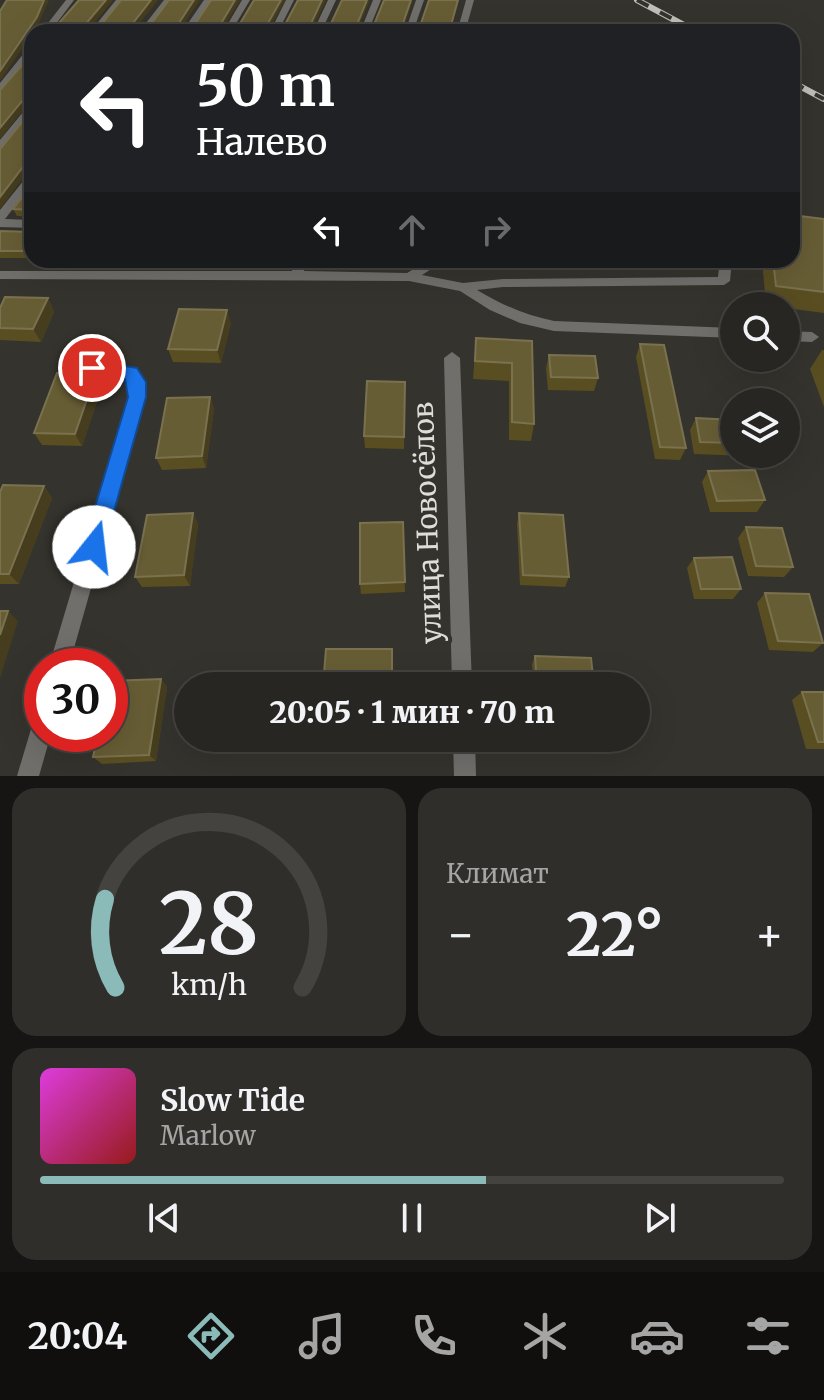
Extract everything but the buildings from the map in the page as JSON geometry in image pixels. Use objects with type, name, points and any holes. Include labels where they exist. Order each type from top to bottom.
[{"type":"street","name":"улица Новосёлов","points":[[452,358],[462,672]]},
{"type":"street","points":[[64,648],[137,397]]},
{"type":"street","points":[[28,776],[35,752]]},
{"type":"street","points":[[464,752],[465,776]]},
{"type":"lane","points":[[51,24],[70,0]]},
{"type":"lane","points":[[100,24],[120,0]]},
{"type":"lane","points":[[149,24],[168,0]]},
{"type":"lane","points":[[192,24],[208,0]]},
{"type":"lane","points":[[232,24],[246,0]]},
{"type":"lane","points":[[278,24],[290,0]]},
{"type":"lane","points":[[321,24],[332,0]]},
{"type":"lane","points":[[367,24],[377,0]]},
{"type":"lane","points":[[412,24],[420,0]]},
{"type":"lane","points":[[463,24],[470,0]]},
{"type":"lane","points":[[0,89],[24,59]]},
{"type":"lane","points":[[0,147],[24,118]]},
{"type":"lane","points":[[24,188],[0,220],[24,223]]},
{"type":"lane","points":[[298,268],[298,275]]},
{"type":"lane","points":[[409,277],[425,268]]},
{"type":"lane","points":[[0,275],[409,277],[463,287],[503,283],[724,281],[725,268]]},
{"type":"lane","points":[[463,287],[495,307],[525,320],[554,326],[720,332]]},
{"type":"lane","points":[[800,337],[812,337]]},
{"type":"lane","points":[[68,367],[130,373],[137,382],[137,397]]},
{"type":"railway","points":[[637,0],[682,24]]},
{"type":"railway","points":[[800,86],[824,99]]},
{"type":"route","points":[[92,368],[130,373],[137,382],[137,397],[94,547]]}]
